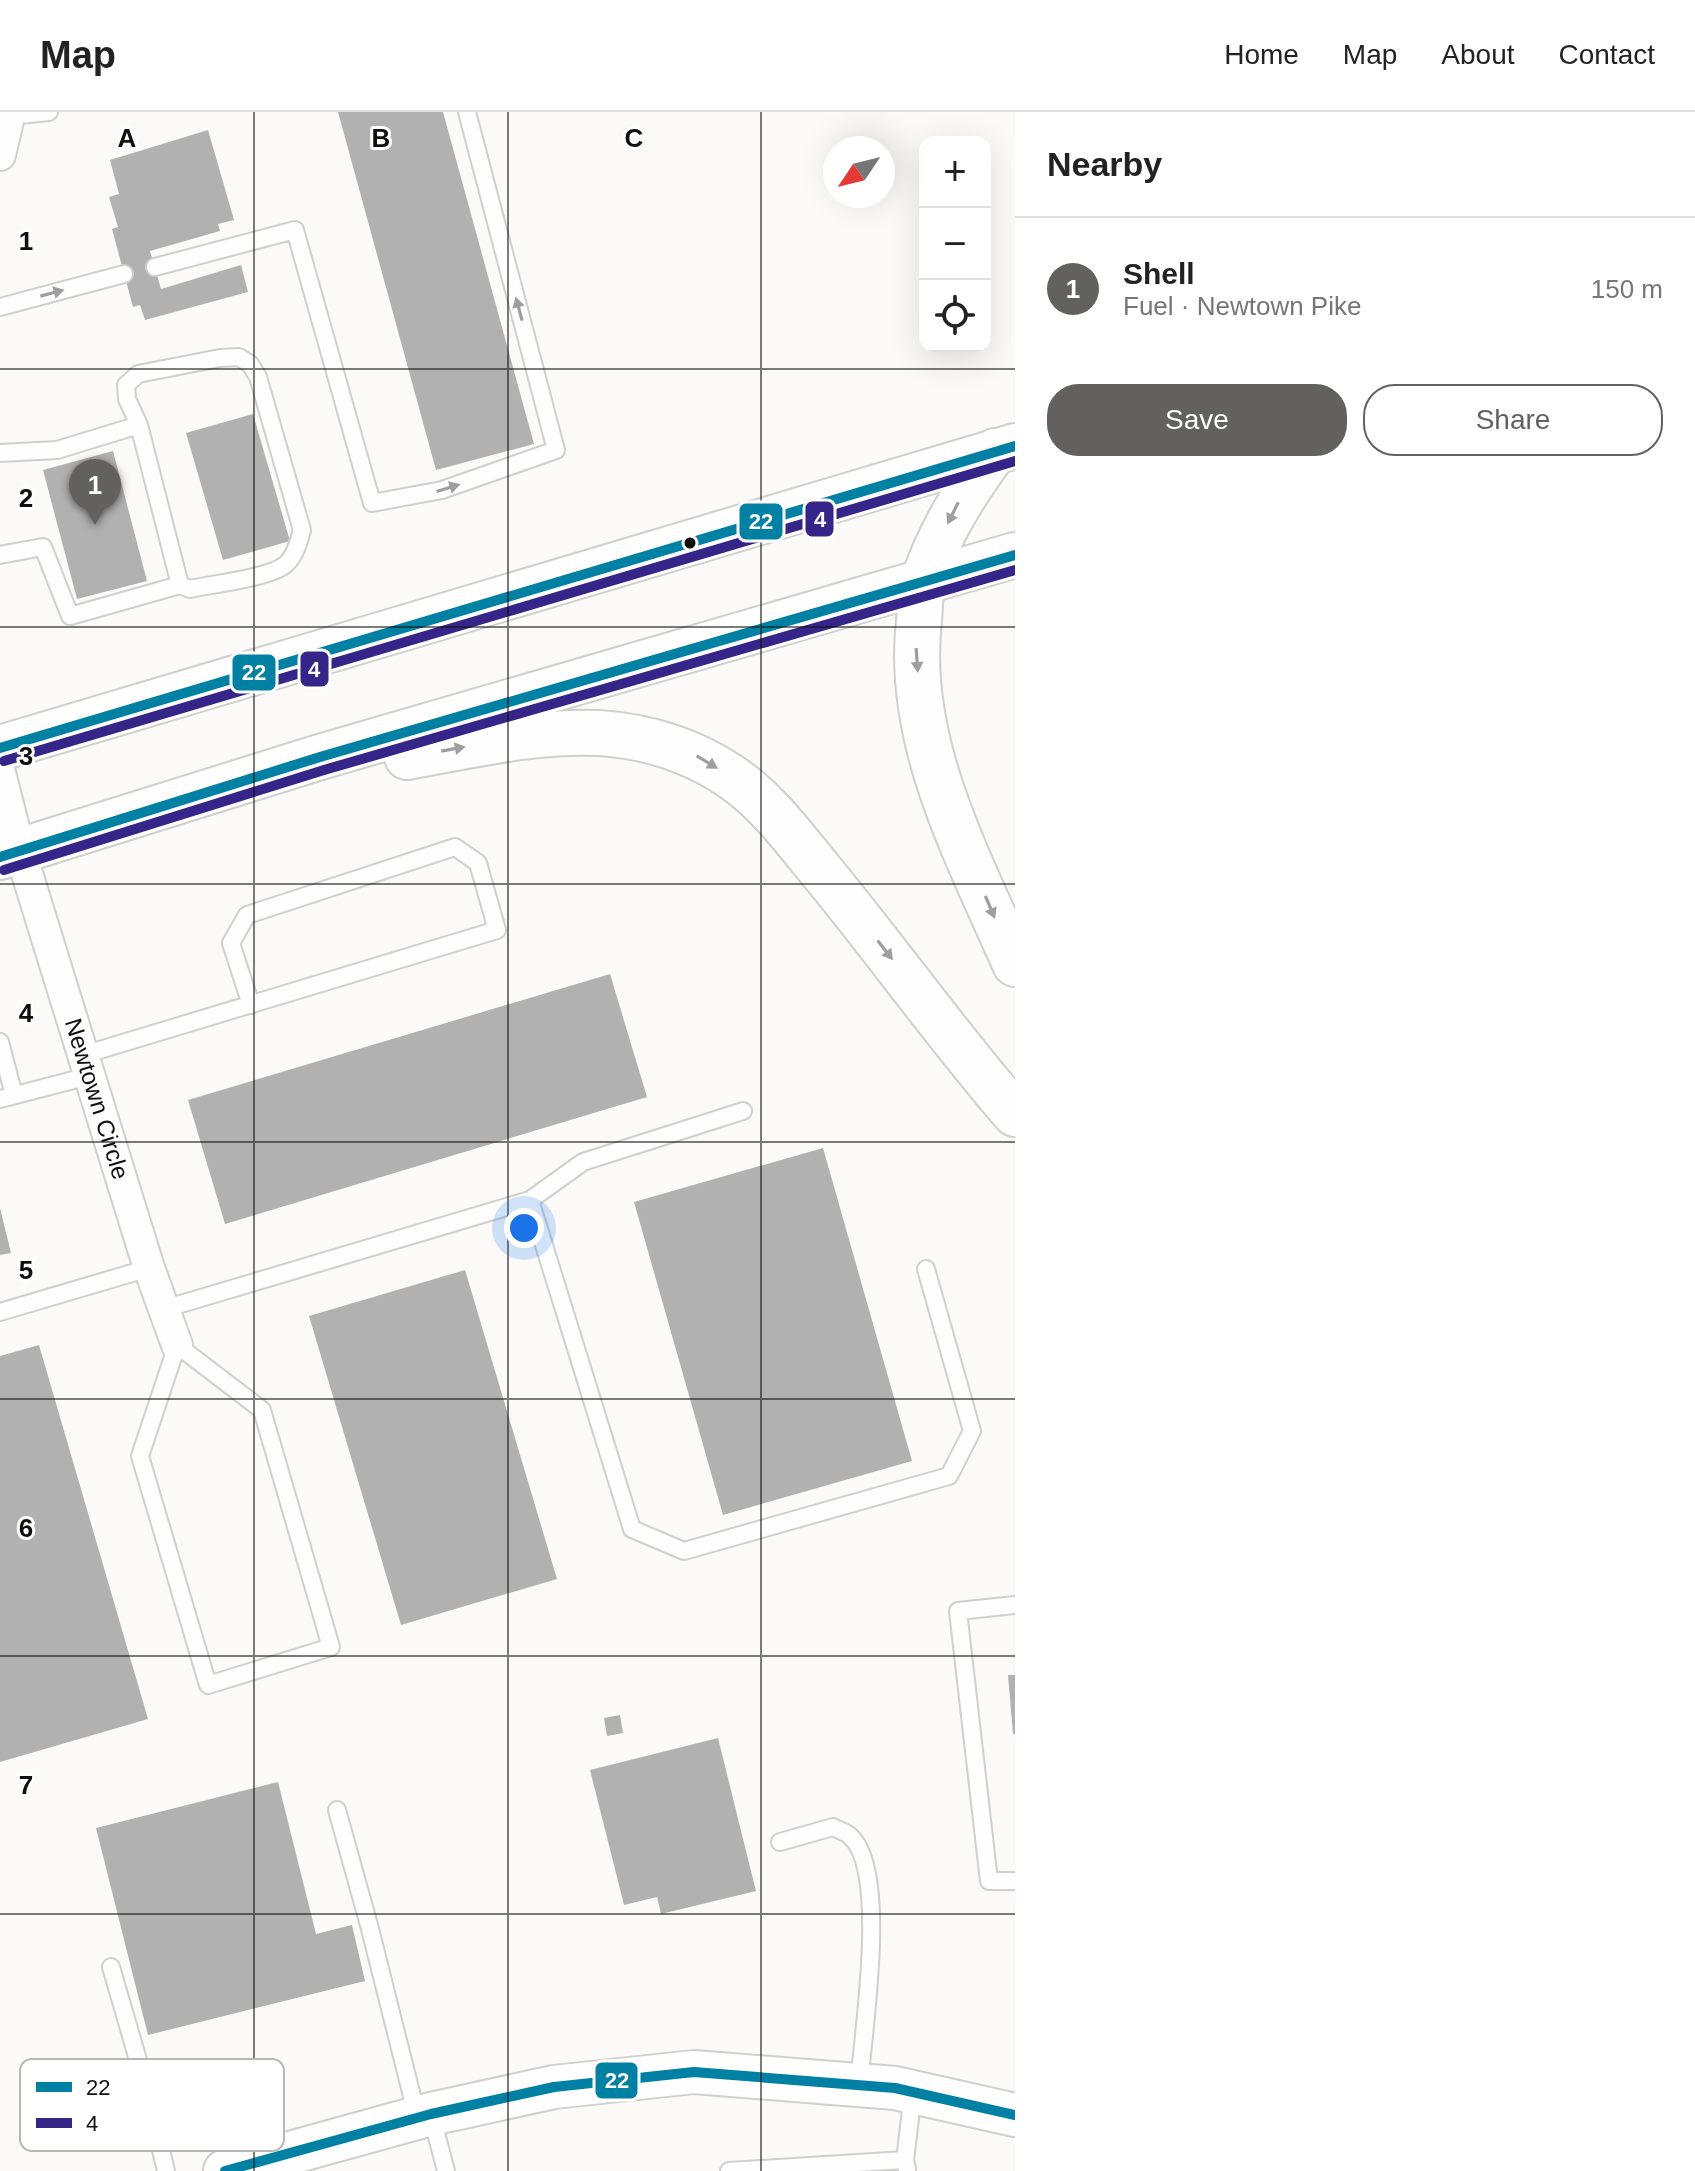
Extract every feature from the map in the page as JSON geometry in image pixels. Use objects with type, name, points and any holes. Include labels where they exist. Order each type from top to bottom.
[{"type":"highway","points":[[1005,448],[960,500],[923,582],[916,649],[921,717],[944,798],[1015,964]]},
{"type":"highway","points":[[0,748],[1005,448]]},
{"type":"highway","points":[[10,854],[211,791],[1015,555]]},
{"type":"highway","points":[[211,791],[544,734],[600,733],[647,740],[694,754],[763,801],[1015,1114]]},
{"type":"street","points":[[0,155],[10,114]]},
{"type":"street","name":"Newtown Circle","points":[[0,773],[10,854],[86,1065],[149,1268],[177,1345]]},
{"type":"street","points":[[225,2171],[424,2116],[554,2087],[694,2072],[913,2092],[1015,2115]]},
{"type":"lane","points":[[10,114],[49,112]]},
{"type":"lane","points":[[155,267],[295,230],[372,503],[442,490],[556,450],[467,112]]},
{"type":"lane","points":[[0,307],[124,274]]},
{"type":"lane","points":[[0,555],[43,547],[70,616],[180,585],[190,589],[269,572],[287,564],[299,543],[302,530],[258,377],[250,364],[239,357],[138,374],[126,385],[127,399],[139,425],[180,585]]},
{"type":"lane","points":[[0,453],[57,450],[139,425]]},
{"type":"lane","points":[[0,1042],[7,1097],[251,1005],[497,930],[478,863],[455,847],[247,915],[231,943],[251,1005]]},
{"type":"lane","points":[[164,1309],[530,1200],[583,1162],[743,1111]]},
{"type":"lane","points":[[530,1200],[632,1529],[684,1551],[949,1476],[972,1431],[926,1269]]},
{"type":"lane","points":[[0,1312],[149,1268]]},
{"type":"lane","points":[[177,1345],[262,1410],[331,1647],[208,1685],[140,1456],[177,1345]]},
{"type":"lane","points":[[1015,1605],[958,1611],[989,1881],[1015,1881]]},
{"type":"lane","points":[[337,1810],[424,2116],[446,2171]]},
{"type":"lane","points":[[780,1842],[833,1827],[851,1837],[863,1859],[871,1897],[871,1948],[859,2085]]},
{"type":"lane","points":[[111,1967],[138,2059]]},
{"type":"lane","points":[[729,2171],[906,2166],[913,2092]]},
{"type":"lane","points":[[161,2151],[166,2171]]},
{"type":"building","points":[[338,112],[443,112],[534,444],[436,470]]},
{"type":"building","points":[[208,130],[234,220],[218,224],[220,231],[150,251],[161,289],[241,265],[248,292],[145,320],[140,305],[133,307],[112,229],[118,227],[109,197],[119,194],[110,160]]},
{"type":"building","points":[[253,414],[290,541],[223,560],[186,433]]},
{"type":"building","points":[[113,451],[147,581],[77,599],[43,470]]},
{"type":"building","points":[[610,974],[647,1097],[225,1224],[188,1100]]},
{"type":"building","points":[[823,1148],[912,1461],[723,1515],[634,1202]]},
{"type":"building","points":[[0,1208],[11,1253],[0,1255]]},
{"type":"building","points":[[465,1270],[557,1579],[401,1625],[309,1316]]},
{"type":"building","points":[[39,1345],[148,1719],[0,1762],[0,1356]]},
{"type":"building","points":[[1008,1675],[1015,1675],[1015,1734],[1013,1734]]},
{"type":"building","points":[[620,1715],[623,1733],[607,1736],[604,1718]]},
{"type":"building","points":[[718,1738],[756,1891],[661,1914],[657,1897],[624,1905],[590,1770]]},
{"type":"building","points":[[278,1782],[316,1934],[352,1925],[365,1981],[148,2035],[96,1828]]},
{"type":"transit line","name":"22","points":[[0,748],[1015,446]]},
{"type":"transit line","name":"4","points":[[4,761],[1015,461]]},
{"type":"transit line","name":"22","points":[[0,857],[320,757],[1015,555]]},
{"type":"transit line","name":"4","points":[[4,870],[324,770],[1015,570]]},
{"type":"transit line","name":"22","points":[[225,2171],[431,2114],[554,2087],[694,2072],[895,2088],[1015,2115]]},
{"type":"place","name":"Shell","points":[[95,525]]}]
